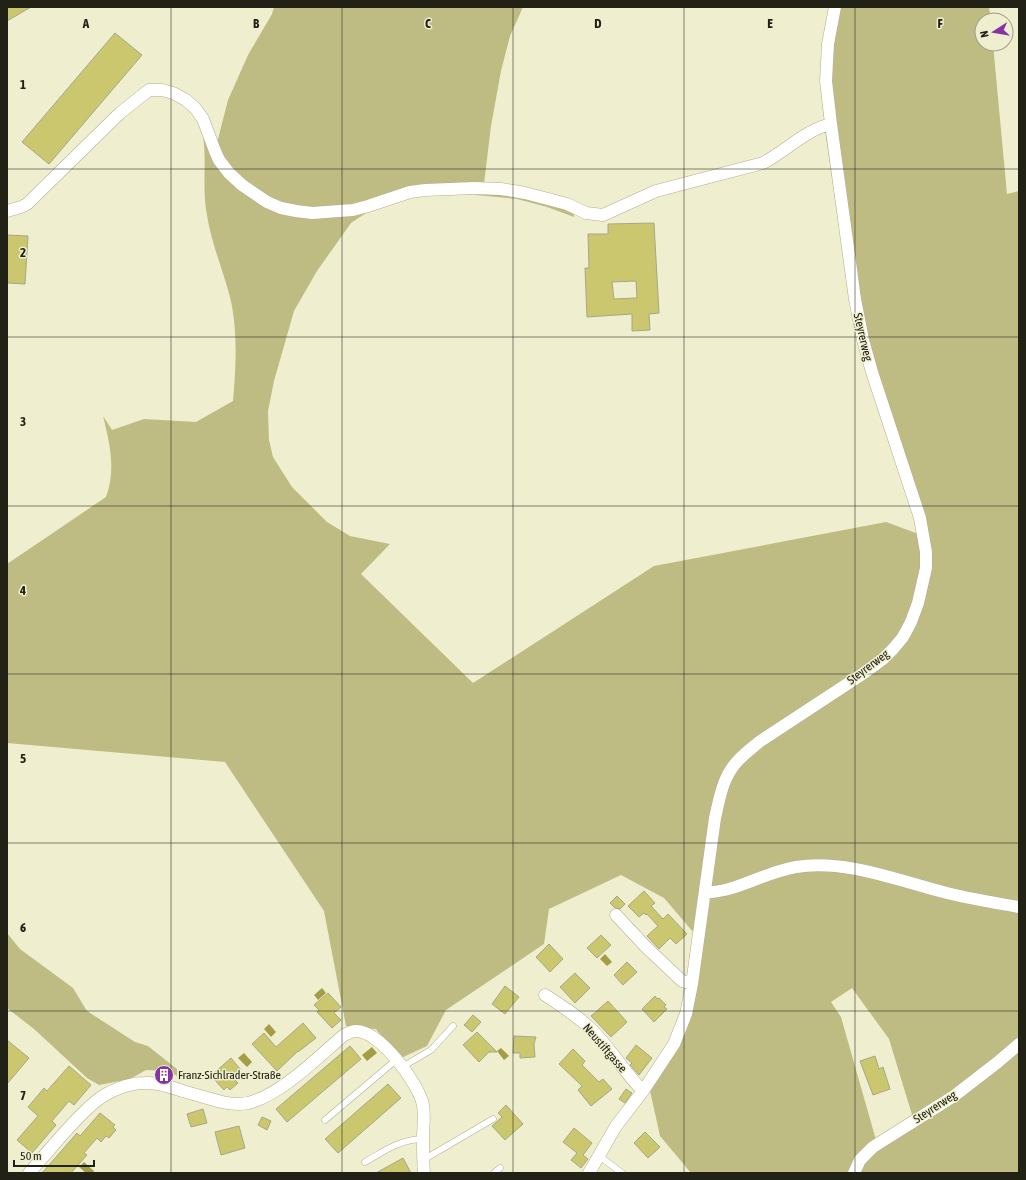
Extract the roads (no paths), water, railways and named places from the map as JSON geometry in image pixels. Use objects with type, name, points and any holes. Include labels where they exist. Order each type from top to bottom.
[{"type":"street","name":"Steyrerweg","points":[[706,893],[715,818],[720,796],[732,768],[742,756],[759,742],[883,659],[903,637],[911,622],[918,603],[924,579],[926,552],[920,518],[872,372],[863,340],[855,299],[830,124],[826,81],[828,44],[835,7]]},
{"type":"street","points":[[7,211],[27,204],[120,113],[149,90],[162,90],[173,93],[186,100],[195,108],[203,119],[219,160],[229,173],[250,192],[281,208],[312,213],[360,208],[379,203],[399,195],[425,190],[474,188],[501,189],[525,193],[567,204],[586,213],[603,215],[656,191],[763,163],[773,158],[815,129],[830,124]]},
{"type":"street","points":[[589,1173],[616,1126],[643,1091],[674,1044],[686,1014],[706,893],[731,889],[768,874],[796,867],[822,865],[858,870],[896,878],[948,893],[1019,908]]},
{"type":"street","points":[[616,915],[682,981],[692,984]]},
{"type":"street","name":"Neustiftgasse","points":[[545,995],[579,1018],[592,1030],[643,1091]]},
{"type":"street","points":[[29,1173],[80,1116],[96,1101],[111,1092],[145,1082],[160,1084],[234,1104],[247,1103],[261,1099],[276,1091],[344,1035],[356,1031],[375,1037],[413,1080],[419,1092],[424,1119],[424,1173]]},
{"type":"street","name":"Steyrerweg","points":[[854,1173],[860,1160],[873,1147],[954,1096],[1019,1044]]},
{"type":"lane","points":[[325,1120],[399,1063],[431,1050],[453,1026]]},
{"type":"lane","points":[[423,1160],[493,1119]]},
{"type":"lane","points":[[365,1162],[400,1142],[423,1139]]},
{"type":"lane","points":[[598,1155],[622,1173]]},
{"type":"lane","points":[[494,1173],[500,1168]]},
{"type":"place","name":"Franz-Sichlrader-Straße","points":[[164,1075]]}]
